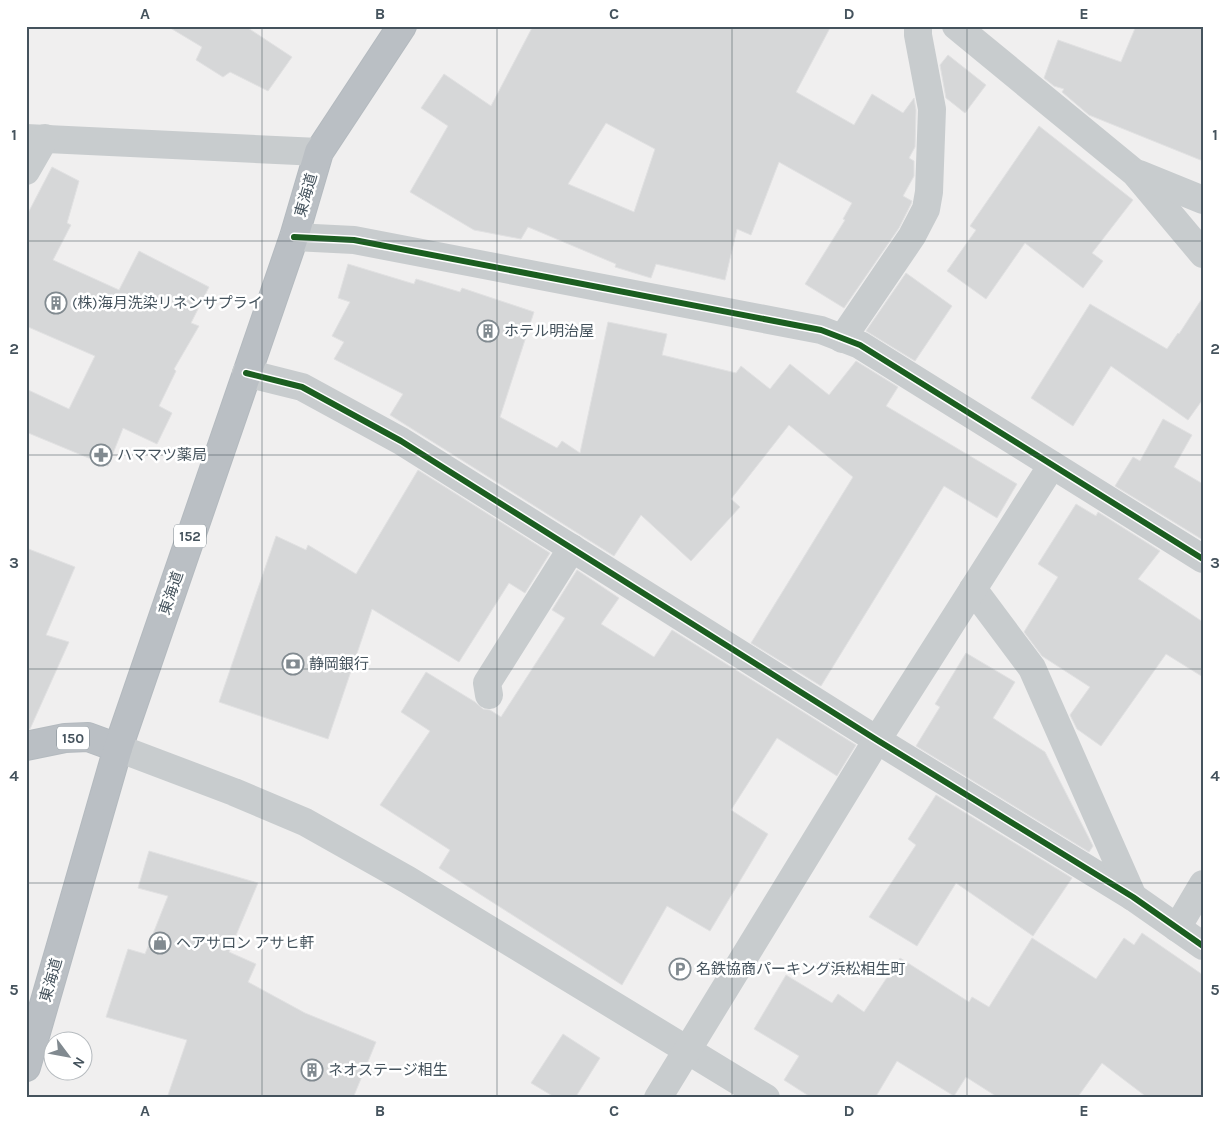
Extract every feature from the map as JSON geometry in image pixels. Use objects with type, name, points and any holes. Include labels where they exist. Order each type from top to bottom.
[{"type":"highway","name":"東海道","points":[[26,1067],[118,748],[294,237],[319,152],[402,26]]},
{"type":"highway","name":"150","points":[[26,746],[65,738],[88,737],[118,748]]},
{"type":"street","points":[[842,339],[912,236],[926,209],[929,192],[932,109],[918,26]]},
{"type":"street","points":[[956,26],[1136,172],[1203,254]]},
{"type":"street","points":[[26,171],[36,138],[319,152]]},
{"type":"street","points":[[1136,172],[1203,200]]},
{"type":"street","points":[[294,237],[354,240],[821,330],[860,345],[1203,559]]},
{"type":"street","points":[[246,373],[302,387],[401,441],[877,740],[1133,897],[1203,946]]},
{"type":"street","points":[[658,1098],[877,740],[1052,465]]},
{"type":"street","points":[[490,695],[487,683],[572,548]]},
{"type":"street","points":[[973,589],[1032,668],[1133,897]]},
{"type":"street","points":[[118,748],[234,792],[305,822],[408,880],[766,1098]]},
{"type":"street","points":[[1177,928],[1203,884]]},
{"type":"building","points":[[167,26],[245,26],[292,57],[268,91],[230,72],[223,77],[196,60],[202,47]]},
{"type":"building","points":[[533,26],[831,26],[796,92],[854,125],[872,94],[903,113],[914,98],[916,110],[915,147],[909,158],[914,161],[914,176],[903,196],[912,201],[899,228],[844,308],[805,284],[845,220],[843,219],[852,203],[779,162],[751,235],[737,229],[725,280],[656,264],[651,278],[615,267],[616,264],[528,227],[521,239],[474,230],[410,192],[448,126],[421,108],[444,74],[491,106]],"holes":[[[606,123],[655,149],[634,212],[568,184]]]},
{"type":"building","points":[[1136,26],[1203,26],[1203,161],[1089,115],[1062,92],[1064,89],[1054,86],[1044,78],[1058,40],[1121,62]]},
{"type":"building","points":[[948,55],[986,85],[965,113],[946,98],[940,65]]},
{"type":"building","points":[[1039,126],[1133,200],[1092,253],[1103,261],[1083,288],[1025,243],[986,299],[947,271],[976,230],[970,226]]},
{"type":"building","points":[[52,167],[79,181],[67,223],[71,225],[53,260],[119,290],[139,251],[209,287],[191,323],[199,326],[174,369],[176,371],[159,406],[172,413],[157,444],[123,428],[108,466],[26,432],[26,389],[69,409],[95,356],[26,326],[26,217]]},
{"type":"building","points":[[348,264],[414,284],[416,279],[460,292],[462,288],[534,312],[500,417],[557,448],[562,441],[580,453],[608,322],[667,334],[662,355],[736,373],[741,366],[770,389],[790,364],[829,395],[856,361],[898,387],[886,406],[1017,484],[997,518],[944,486],[821,686],[751,643],[853,477],[789,425],[731,499],[740,507],[691,561],[641,515],[614,556],[390,415],[403,394],[334,359],[344,342],[332,336],[350,302],[338,298]]},
{"type":"building","points":[[906,273],[952,306],[915,361],[866,331]]},
{"type":"building","points":[[1203,297],[1203,399],[1188,420],[1111,366],[1073,426],[1031,398],[1090,304],[1167,349]]},
{"type":"building","points":[[1163,419],[1192,435],[1174,467],[1203,484],[1203,540],[1115,486],[1133,457],[1140,461]]},
{"type":"building","points":[[418,470],[550,553],[525,593],[509,583],[459,662],[372,609],[328,739],[219,702],[276,536],[306,550],[308,545],[356,574]]},
{"type":"building","points":[[1076,504],[1096,516],[1098,512],[1160,551],[1138,579],[1203,622],[1203,677],[1166,654],[1101,746],[1077,729],[1070,715],[1090,687],[1042,656],[1024,632],[1058,577],[1038,564]]},
{"type":"building","points":[[26,548],[75,567],[46,635],[69,642],[30,729],[26,730]]},
{"type":"building","points":[[577,570],[619,598],[601,624],[654,657],[672,630],[856,745],[837,776],[777,738],[731,810],[768,834],[710,931],[667,906],[622,985],[439,868],[450,850],[380,805],[430,731],[401,712],[426,672],[475,702],[483,709],[490,710],[501,717],[565,618],[552,610]]},
{"type":"building","points":[[966,653],[1015,682],[993,718],[1045,752],[1093,846],[1089,852],[916,746],[940,707],[935,704]]},
{"type":"building","points":[[936,795],[1072,878],[1033,936],[956,883],[917,946],[869,917],[916,845],[908,839]]},
{"type":"building","points":[[149,851],[258,883],[229,952],[256,964],[248,982],[305,1013],[376,1042],[353,1098],[167,1098],[187,1040],[106,1017],[128,949],[145,954],[168,896],[138,888]]},
{"type":"building","points":[[1142,933],[1203,975],[1203,1098],[1148,1098],[1102,1063],[1077,1098],[999,1098],[966,1077],[954,1096],[897,1061],[875,1098],[812,1098],[784,1080],[799,1056],[754,1029],[786,975],[832,1003],[838,994],[864,1012],[900,958],[969,1002],[972,997],[989,1007],[1032,938],[1096,979],[1124,938],[1134,945]]},
{"type":"building","points":[[563,1034],[600,1058],[575,1098],[556,1098],[531,1083]]},
{"type":"cycle path","points":[[294,237],[354,240],[821,330],[860,345],[1203,559]]},
{"type":"cycle path","points":[[246,373],[302,387],[401,441],[877,740],[1133,897],[1203,946]]},
{"type":"place","name":"(株)海月洗染リネンサプライ","points":[[56,303]]},
{"type":"place","name":"ホテル明治屋","points":[[488,331]]},
{"type":"place","name":"ハママツ薬局","points":[[101,455]]},
{"type":"place","name":"静岡銀行","points":[[293,664]]},
{"type":"place","name":"ヘアサロン アサヒ軒","points":[[160,943]]},
{"type":"place","name":"名鉄協商パーキング浜松相生町","points":[[680,969]]},
{"type":"place","name":"ネオステージ相生","points":[[312,1070]]}]
